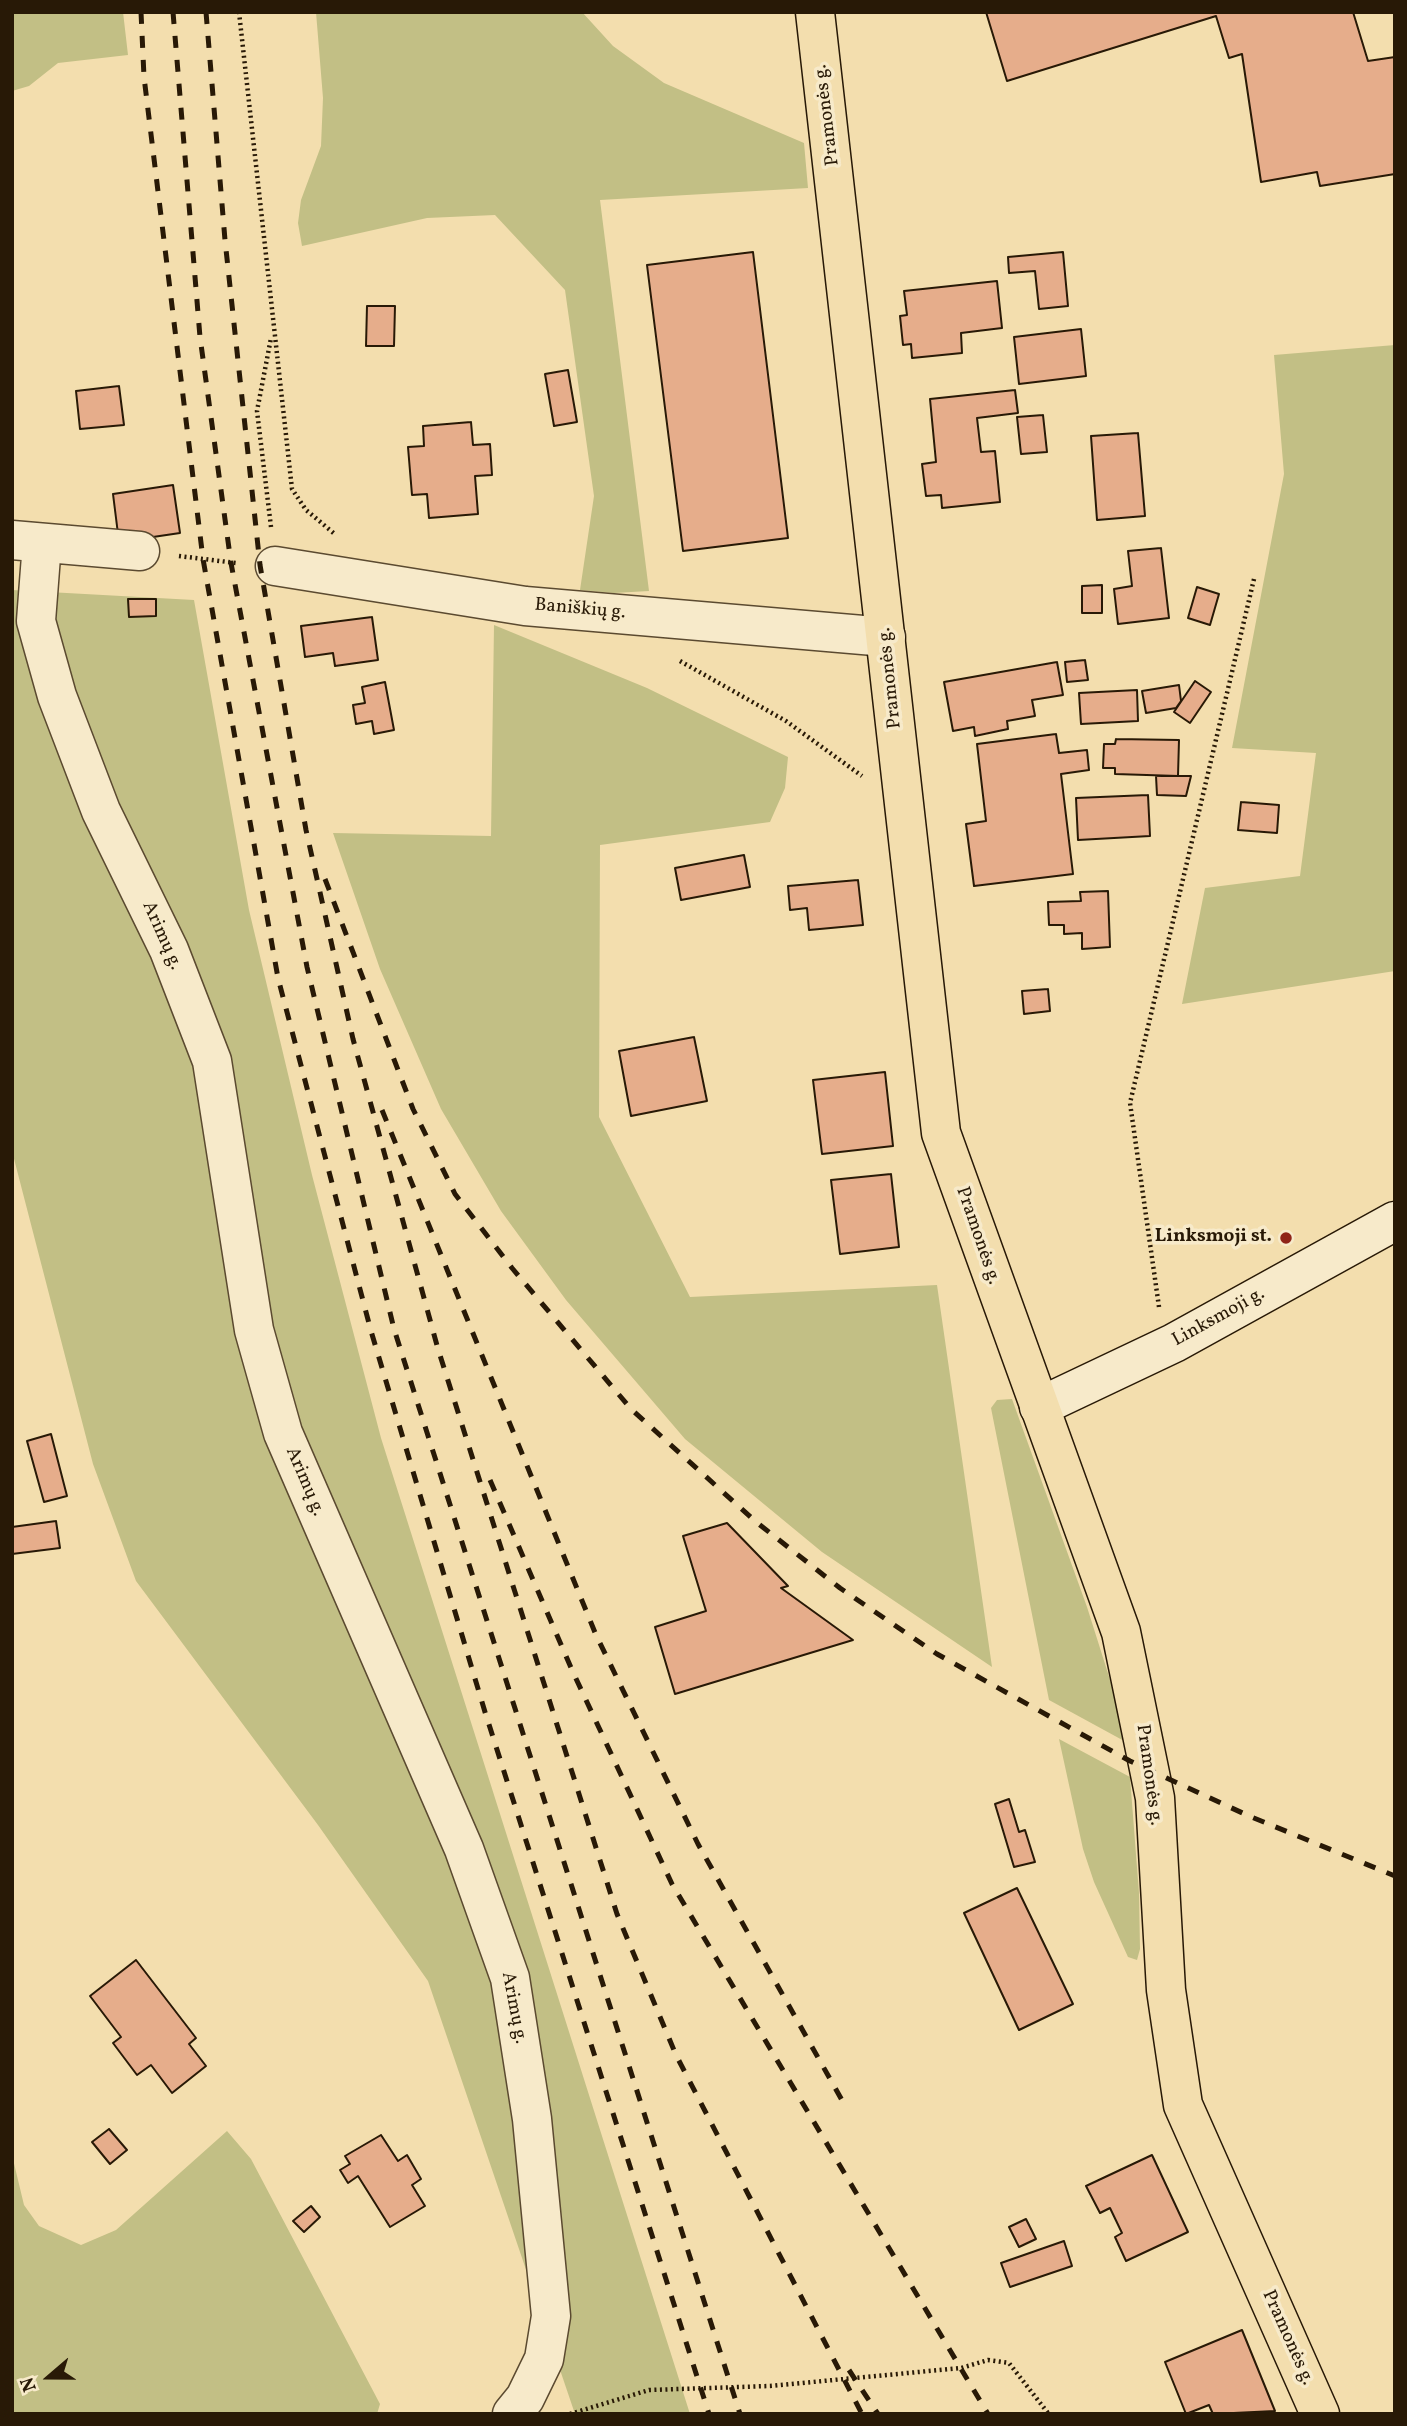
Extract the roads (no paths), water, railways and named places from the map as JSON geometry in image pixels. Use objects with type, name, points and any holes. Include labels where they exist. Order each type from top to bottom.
[{"type":"main road","name":"Pramonės g.","points":[[815,12],[940,1133],[1121,1632],[1148,1751],[1155,1798],[1166,1990],[1184,2105],[1320,2414]]},
{"type":"street","points":[[27,542],[140,551]]},
{"type":"street","name":"Arimų g.","points":[[27,542],[36,621],[57,696],[101,811],[169,950],[212,1061],[254,1330],[284,1433],[464,1849],[510,1978],[532,2119],[551,2316],[544,2359],[525,2398],[512,2414]]},
{"type":"street","name":"Baniškių g.","points":[[275,566],[525,606],[886,637]]},
{"type":"street","name":"Linksmoji g.","points":[[1039,1407],[1174,1343],[1395,1221]]},
{"type":"railway","points":[[141,12],[144,77],[203,559],[278,978],[371,1331],[485,1712],[709,2414]]},
{"type":"railway","points":[[173,12],[200,337],[231,563],[307,967],[394,1329],[740,2414]]},
{"type":"railway","points":[[206,12],[225,240],[260,565],[306,830],[353,1039],[438,1349],[617,1914],[676,2055],[862,2414]]},
{"type":"railway","points":[[325,879],[413,1109],[455,1194],[512,1268],[631,1409],[755,1521],[840,1588],[937,1654],[1130,1761],[1249,1816],[1395,1876]]},
{"type":"railway","points":[[382,1110],[596,1635],[698,1844],[843,2102]]},
{"type":"railway","points":[[490,1480],[572,1670],[672,1884],[988,2414]]},
{"type":"railway","points":[[849,2370],[878,2414]]},
{"type":"place","name":"Linksmoji st.","points":[[1286,1238]]}]
